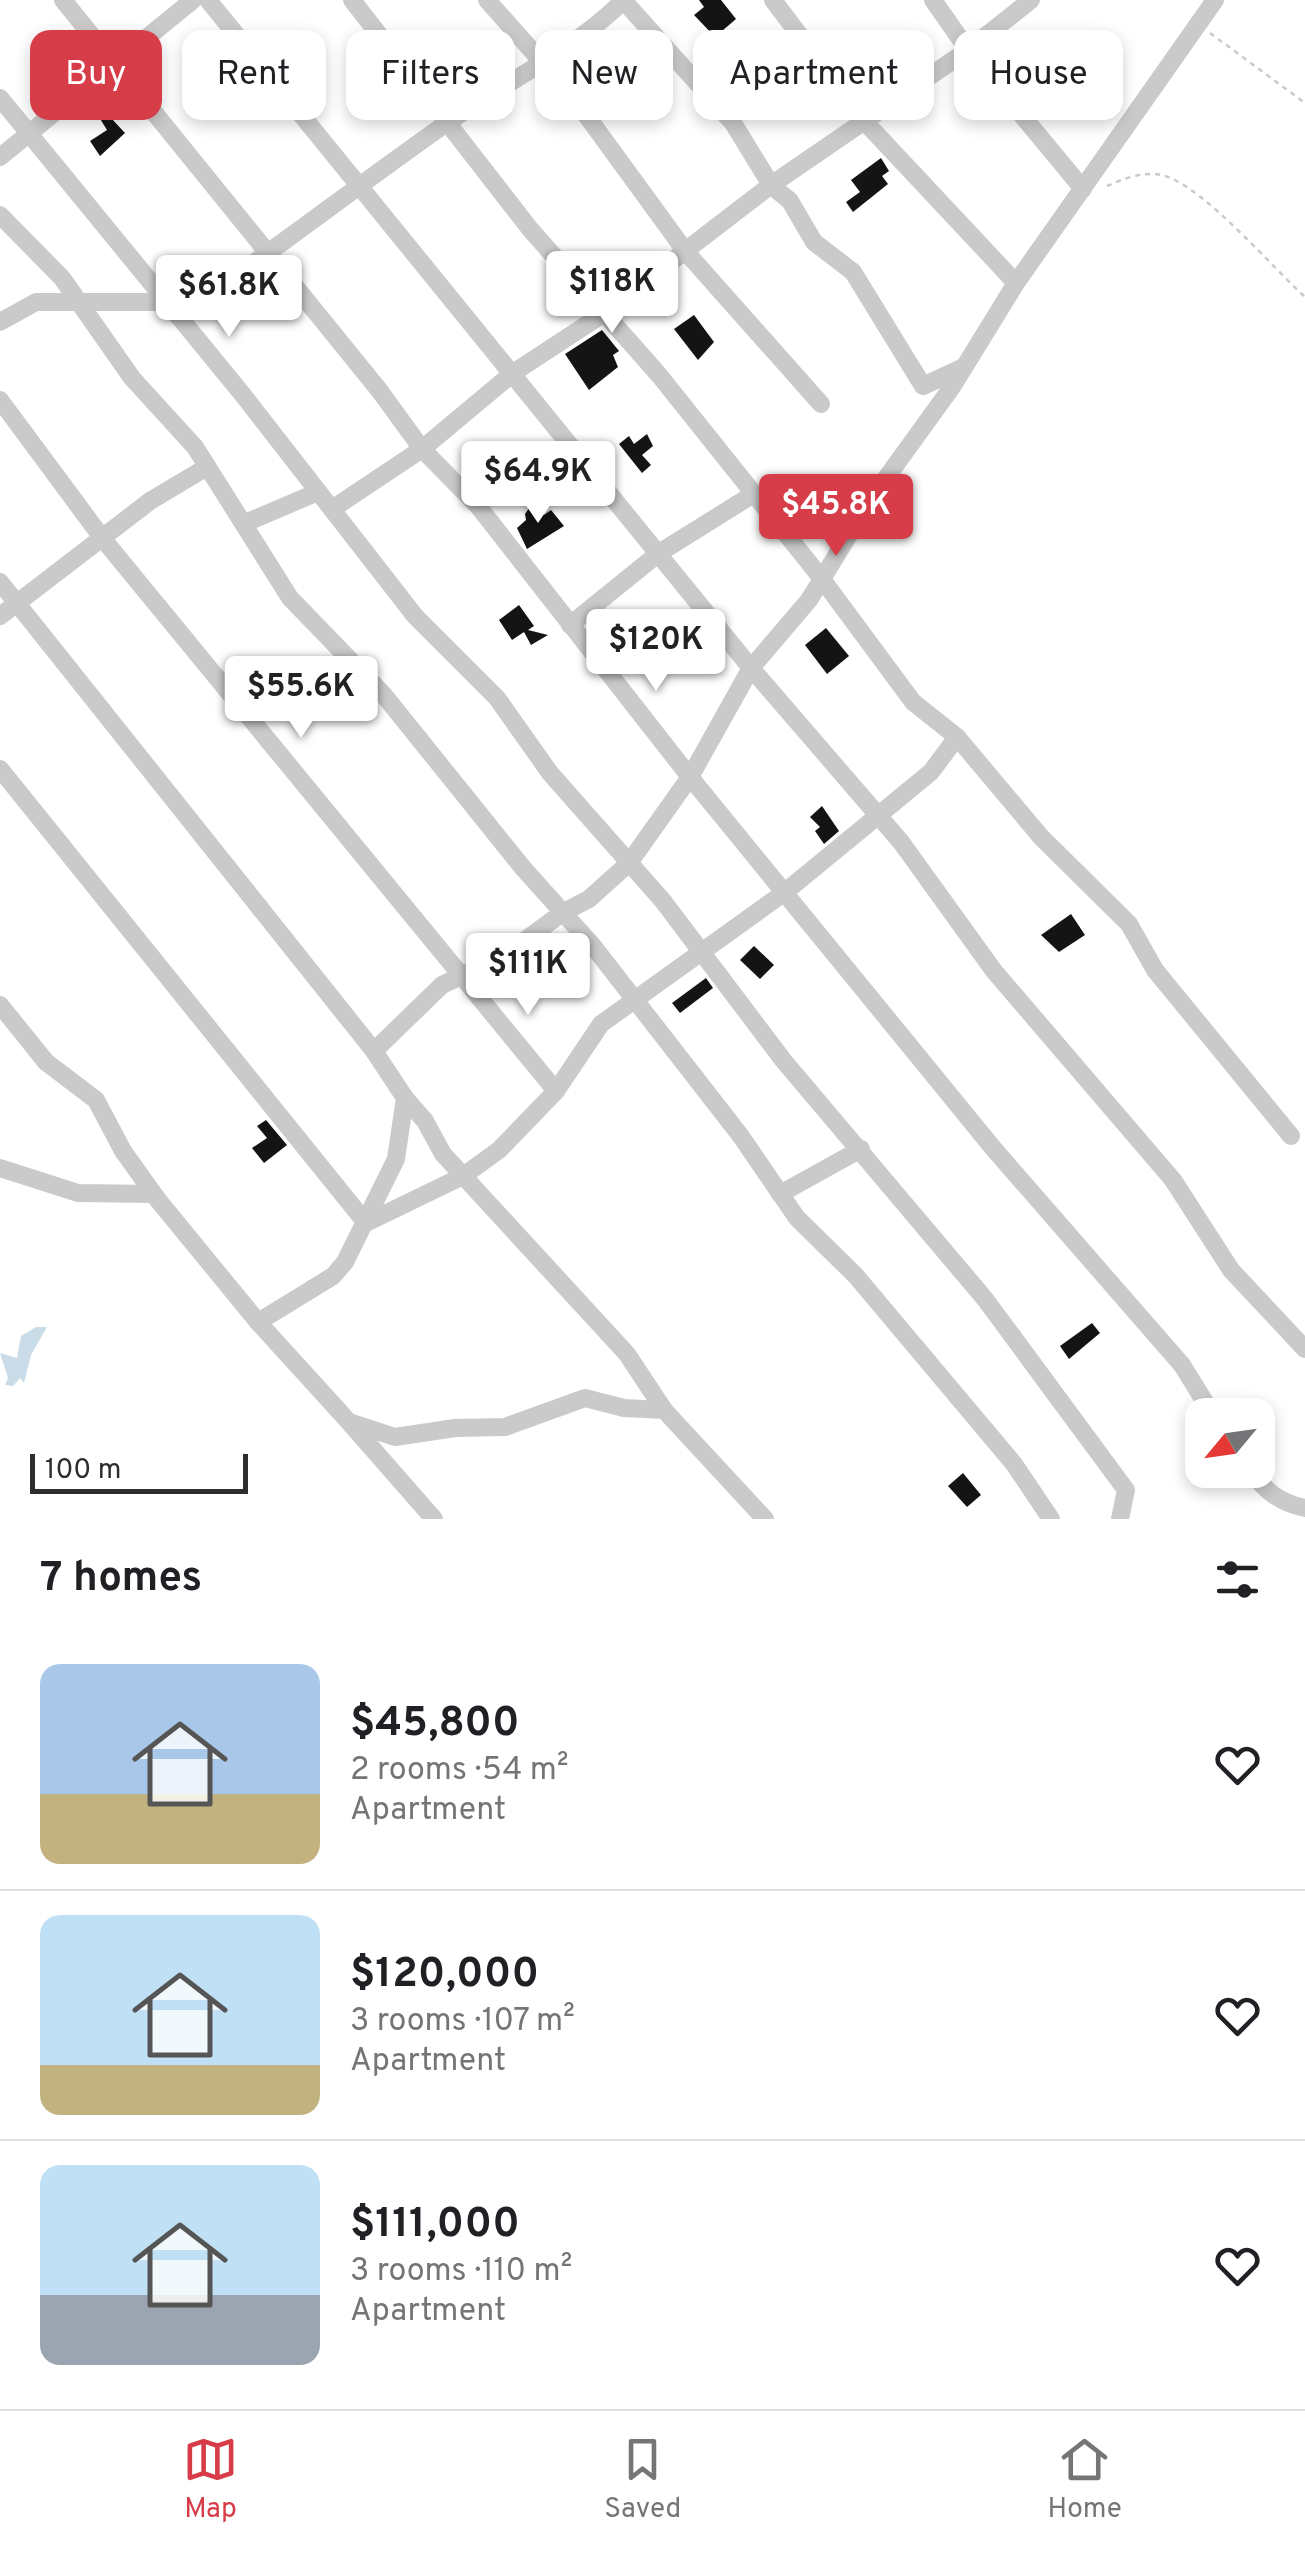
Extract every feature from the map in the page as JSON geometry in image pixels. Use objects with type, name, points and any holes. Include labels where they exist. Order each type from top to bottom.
[{"type":"street","points":[[62,0],[85,30]]},
{"type":"street","points":[[154,30],[193,0]]},
{"type":"street","points":[[208,0],[751,668],[878,816],[994,971],[1174,1180],[1230,1270],[1305,1349]]},
{"type":"street","points":[[352,0],[447,123],[822,578],[912,702],[956,738],[1040,837],[1129,924],[1155,970],[1292,1136]]},
{"type":"street","points":[[487,0],[535,54]]},
{"type":"street","points":[[586,30],[624,0],[733,122],[771,185],[790,201],[814,242],[853,272],[890,340],[923,386],[966,366]]},
{"type":"street","points":[[773,0],[866,123],[1016,283]]},
{"type":"street","points":[[933,0],[954,30]]},
{"type":"street","points":[[993,30],[1031,0]]},
{"type":"street","points":[[374,1051],[442,985],[504,956],[562,912],[590,898],[629,863],[690,778],[751,668],[822,578],[870,499],[966,366],[1016,283],[1205,9]]},
{"type":"street","points":[[332,509],[422,450],[513,372],[603,314],[771,185],[954,60]]},
{"type":"street","points":[[0,322],[36,302],[77,299],[172,309],[268,256],[447,123],[535,69]]},
{"type":"street","points":[[0,98],[28,136],[62,170],[415,616],[486,686],[550,773],[704,954],[783,1060],[985,1299],[1126,1490],[1120,1519]]},
{"type":"street","points":[[0,158],[46,120]]},
{"type":"street","points":[[161,120],[380,390],[422,450],[478,506],[690,778],[992,1148],[1182,1365],[1202,1398]]},
{"type":"street","points":[[586,120],[686,252],[821,404]]},
{"type":"street","points":[[1026,120],[1083,189]]},
{"type":"street","points":[[0,215],[77,299],[132,378],[207,467],[290,598],[384,694],[634,1002],[796,1218],[856,1276],[1014,1464],[1051,1519]]},
{"type":"street","points":[[0,400],[104,539],[556,1091]]},
{"type":"street","points":[[0,616],[174,484],[207,467]]},
{"type":"street","points":[[245,524],[318,492]]},
{"type":"street","points":[[570,625],[659,553],[752,495]]},
{"type":"street","points":[[0,582],[374,1051],[463,1176],[627,1354],[664,1410],[765,1519]]},
{"type":"street","points":[[366,1223],[463,1176],[499,1150],[556,1091],[602,1024],[785,892],[931,772],[956,738]]},
{"type":"street","points":[[0,770],[366,1223]]},
{"type":"street","points":[[0,1004],[55,1071],[96,1100],[153,1194],[258,1322],[434,1519]]},
{"type":"street","points":[[258,1322],[333,1276],[366,1223],[400,1146],[405,1098]]},
{"type":"street","points":[[780,1194],[861,1149]]},
{"type":"street","points":[[0,1168],[78,1193],[153,1194]]},
{"type":"street","points":[[350,1422],[395,1438],[455,1428],[505,1427],[585,1398],[624,1408],[664,1410]]},
{"type":"street","points":[[1262,1488],[1284,1503],[1305,1508]]},
{"type":"path","points":[[1205,9],[1305,103]]},
{"type":"path","points":[[1105,186],[1133,175],[1166,176],[1194,192],[1305,297]]},
{"type":"water","points":[[36,1327],[47,1327],[31,1355],[24,1383],[20,1378],[13,1386],[5,1385],[8,1378],[0,1353],[17,1358],[21,1336]]},
{"type":"building","points":[[699,0],[721,0],[736,19],[723,30],[708,30],[694,15],[704,7]]},
{"type":"building","points":[[101,120],[113,120],[125,133],[100,156],[90,141],[107,130]]},
{"type":"building","points":[[881,158],[889,171],[882,176],[888,184],[853,212],[846,202],[860,192],[851,180]]},
{"type":"building","points":[[694,315],[714,342],[698,360],[674,329]]},
{"type":"building","points":[[602,330],[619,351],[613,355],[618,367],[589,390],[565,354]]},
{"type":"building","points":[[647,434],[653,446],[642,455],[651,465],[642,473],[619,444],[629,436],[634,444]]},
{"type":"building","points":[[534,501],[544,515],[551,510],[564,526],[527,549],[517,528],[526,520],[525,514]]},
{"type":"building","points":[[519,605],[534,626],[528,630],[548,635],[531,645],[524,632],[512,640],[499,620]]},
{"type":"building","points":[[826,628],[849,656],[827,674],[805,645]]},
{"type":"building","points":[[822,806],[839,831],[824,844],[815,831],[820,827],[810,817]]},
{"type":"building","points":[[1071,914],[1085,935],[1059,952],[1041,935]]},
{"type":"building","points":[[754,946],[774,965],[760,979],[740,960]]},
{"type":"building","points":[[706,978],[713,988],[680,1013],[672,1003]]},
{"type":"building","points":[[266,1120],[287,1145],[264,1163],[252,1148],[267,1138],[257,1126]]},
{"type":"building","points":[[1092,1323],[1100,1333],[1069,1359],[1060,1346]]},
{"type":"building","points":[[963,1473],[981,1495],[967,1507],[948,1486]]}]
